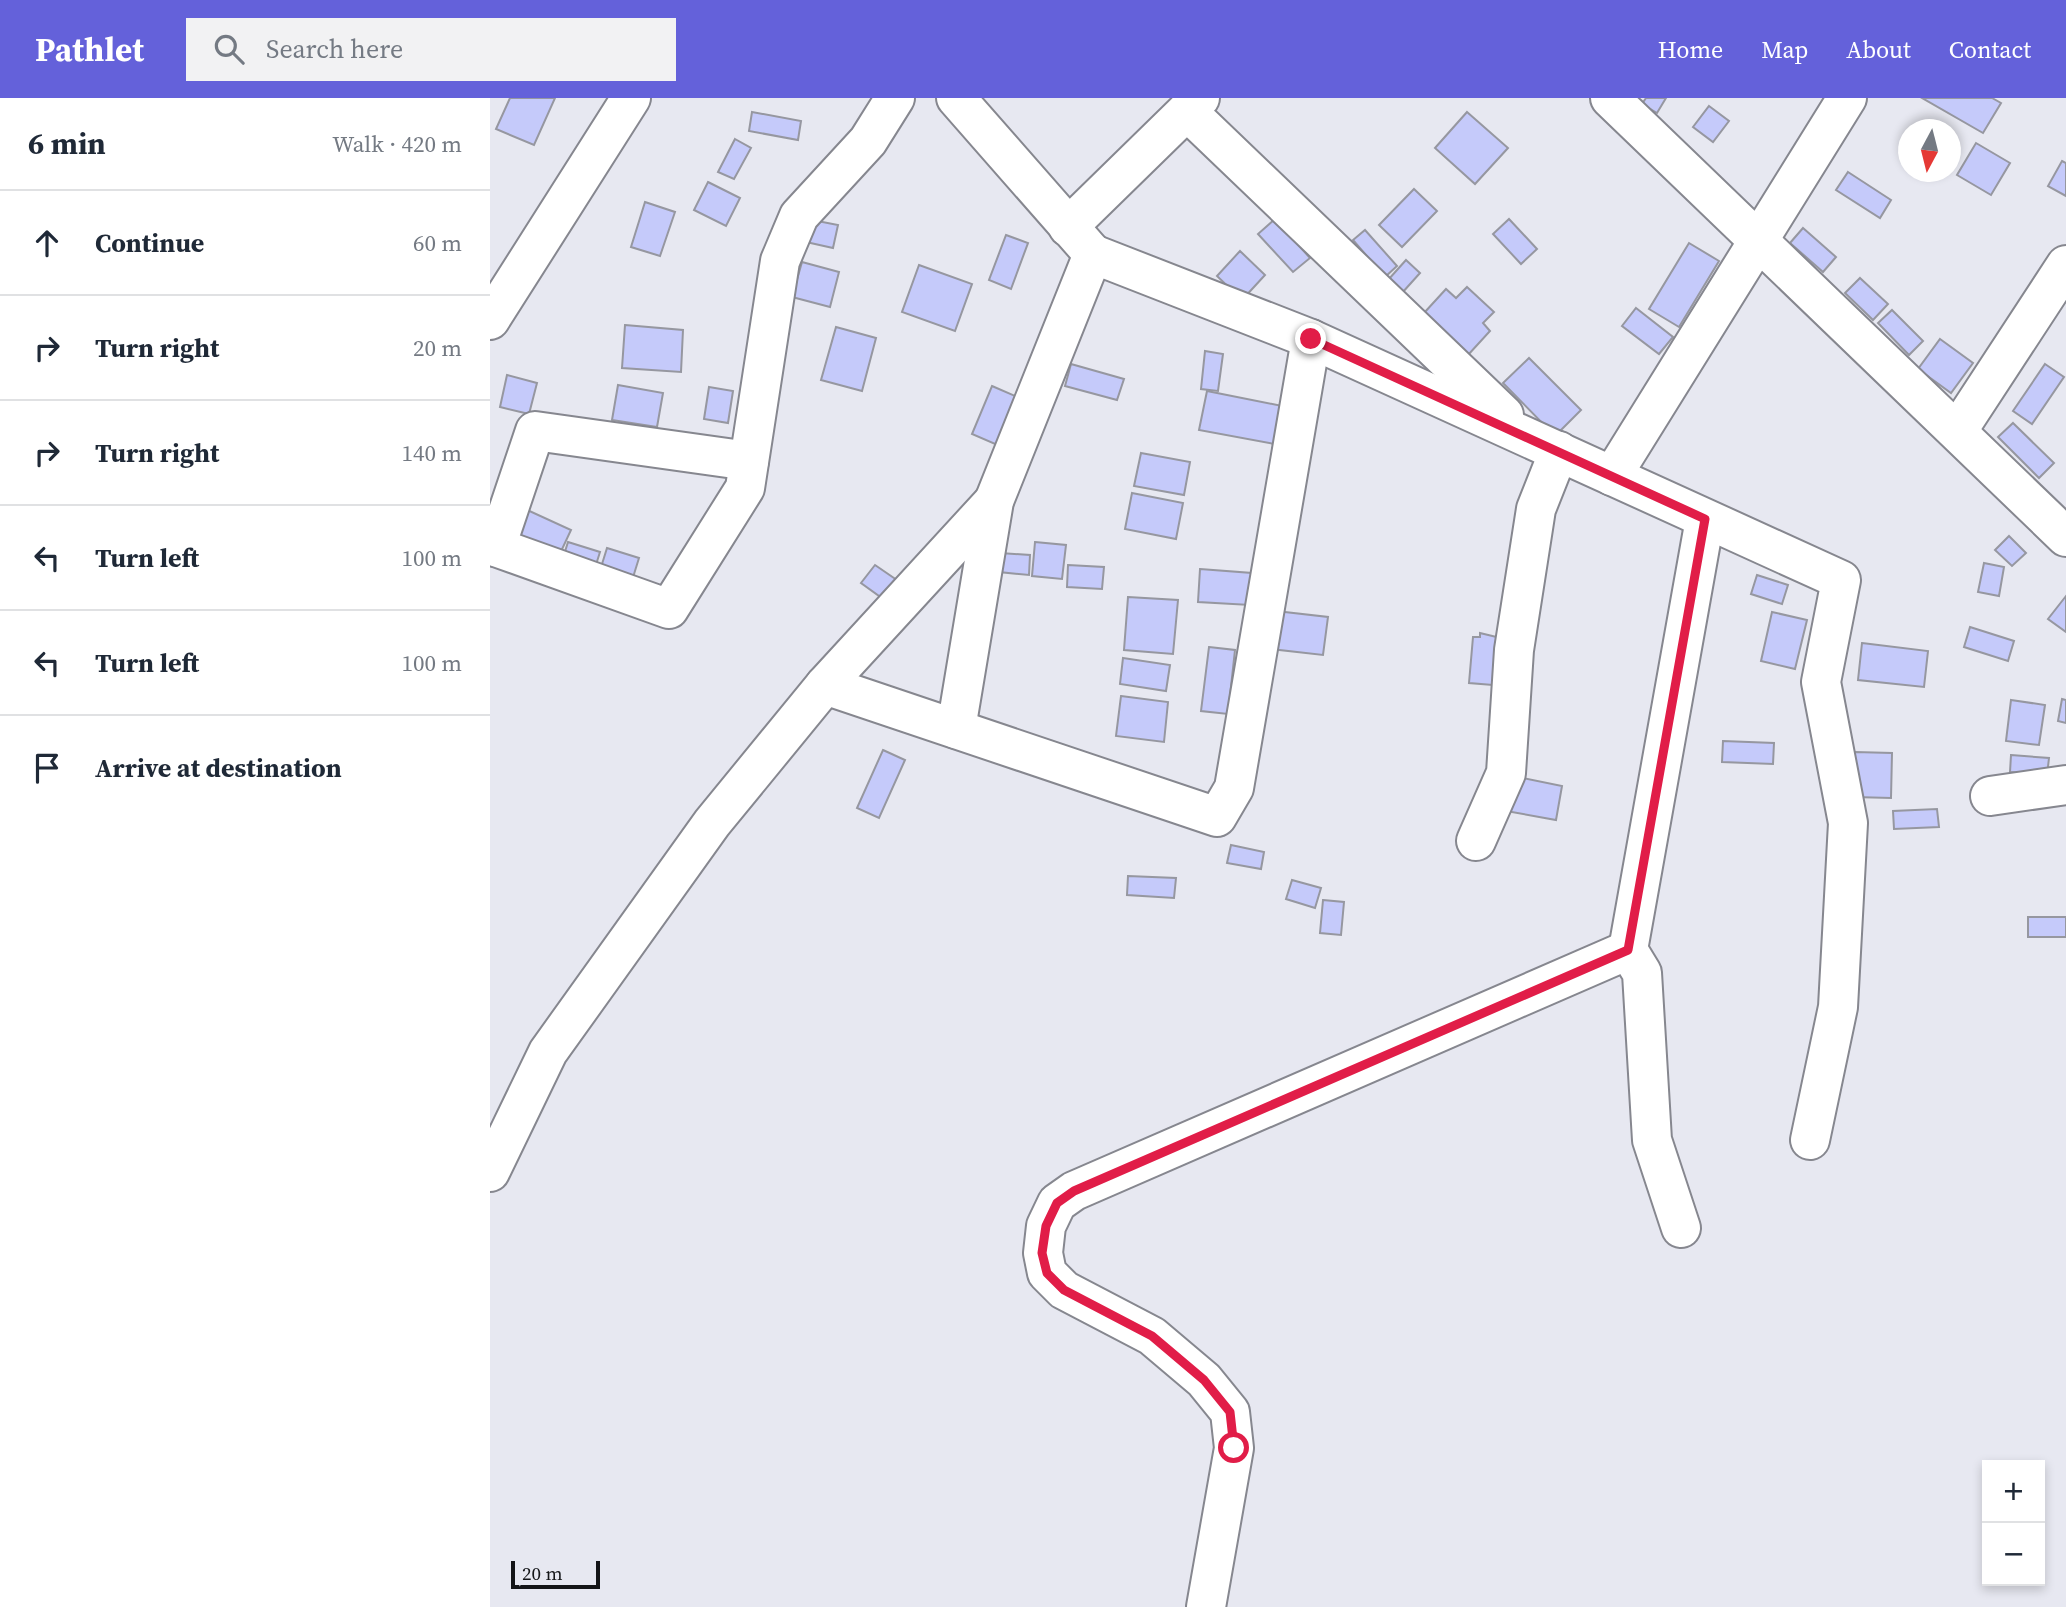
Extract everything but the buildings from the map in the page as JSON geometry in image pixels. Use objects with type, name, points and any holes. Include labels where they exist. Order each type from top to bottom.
[{"type":"street","points":[[490,320],[503,281],[631,98]]},
{"type":"street","points":[[750,461],[535,431],[493,546],[669,609],[745,488],[750,461],[780,261],[799,216],[868,141],[895,98]]},
{"type":"street","points":[[956,98],[1080,240],[1311,339],[1841,580],[1821,682],[1848,823],[1838,1007],[1810,1140]]},
{"type":"street","points":[[1610,98],[1958,430],[2066,537]]},
{"type":"street","points":[[1612,476],[1847,98]]},
{"type":"street","points":[[956,729],[994,501],[1080,240],[1194,105],[1523,434]]},
{"type":"street","points":[[1958,430],[2066,265]]},
{"type":"street","points":[[825,685],[1217,817],[1234,788],[1311,339]]},
{"type":"street","points":[[1476,841],[1506,774],[1514,650],[1536,509],[1559,451]]},
{"type":"street","points":[[490,1172],[548,1052],[712,823],[825,685],[994,501]]},
{"type":"street","points":[[1681,1228],[1652,1140],[1642,973],[1628,950],[1705,519]]},
{"type":"street","points":[[1990,796],[2066,785]]},
{"type":"street","points":[[1206,1607],[1234,1448],[1230,1412],[1204,1380],[1152,1336],[1064,1290],[1047,1273],[1042,1253],[1046,1226],[1057,1203],[1074,1191],[1628,950]]},
{"type":"route","points":[[1234,1448],[1230,1412],[1204,1380],[1152,1336],[1064,1290],[1047,1273],[1042,1253],[1046,1226],[1057,1203],[1074,1191],[1628,950],[1705,519],[1311,339]]}]
